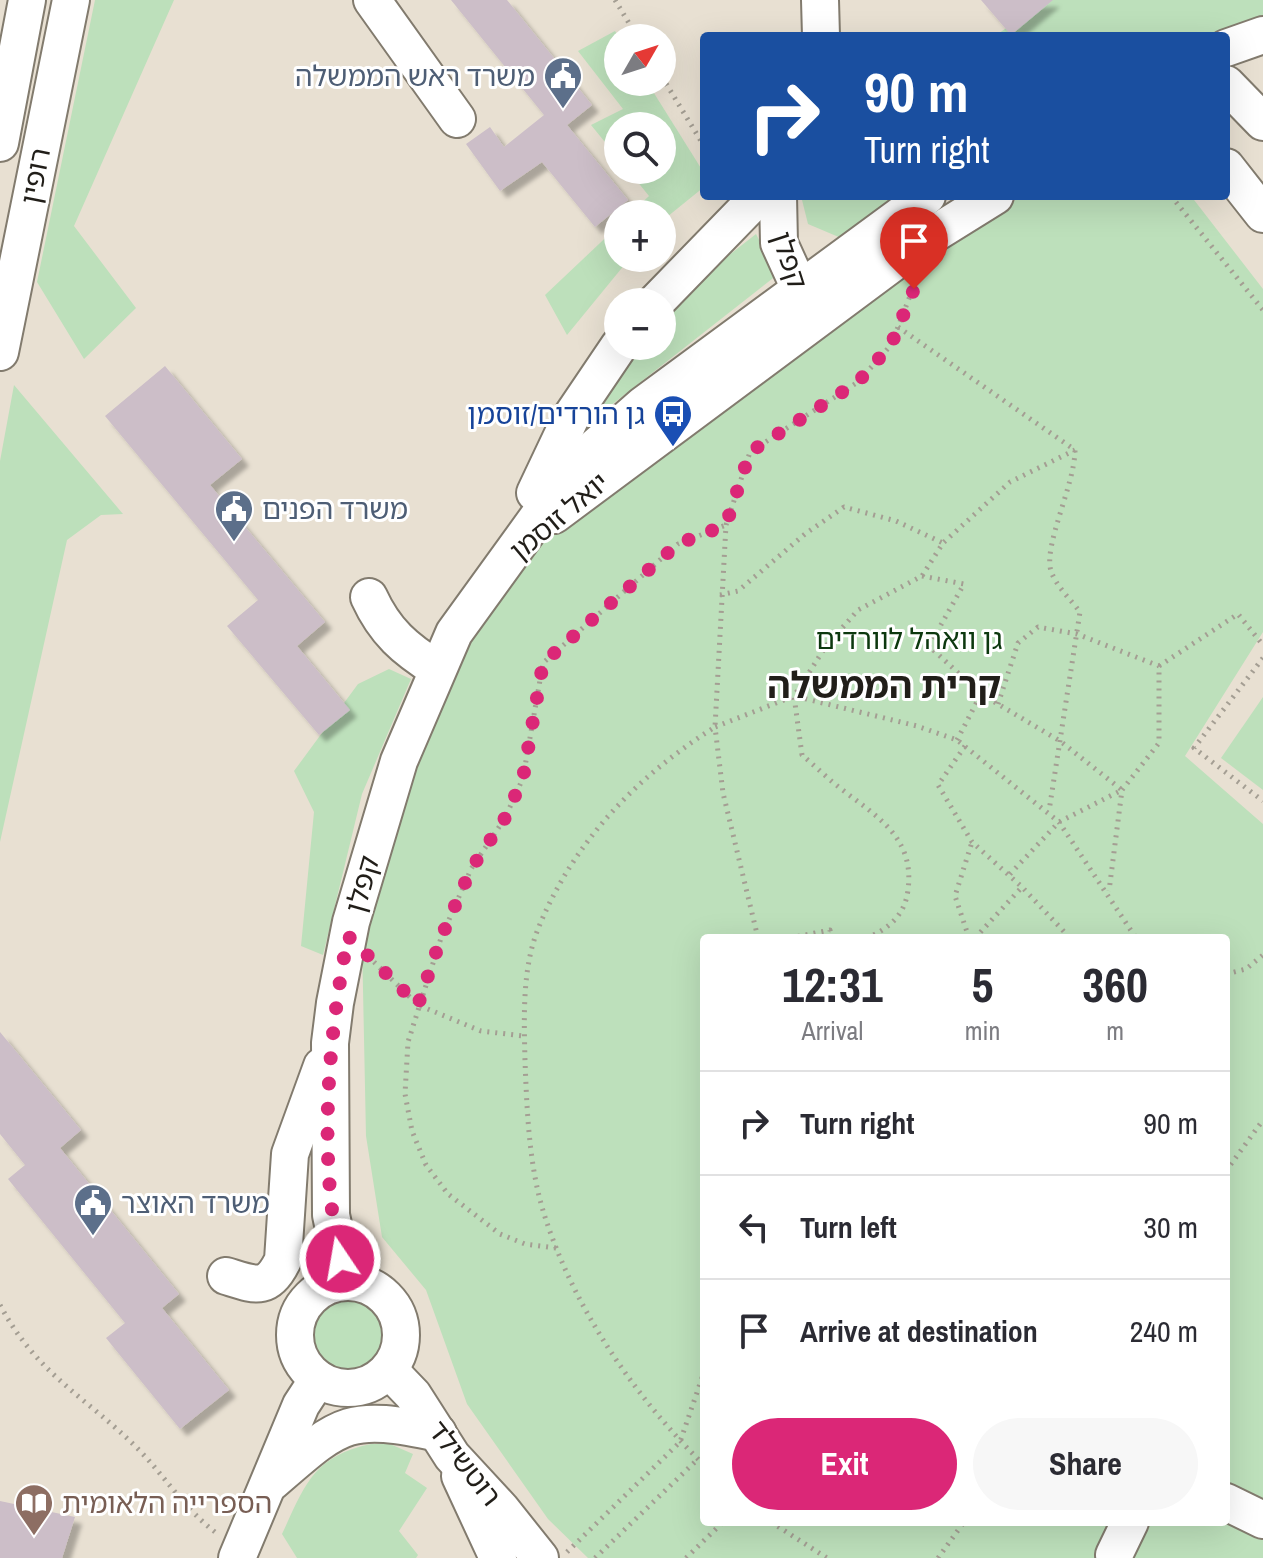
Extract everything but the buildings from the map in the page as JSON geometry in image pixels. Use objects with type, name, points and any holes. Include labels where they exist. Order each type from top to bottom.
[{"type":"street","name":"רופין","points":[[0,143],[27,0]]},
{"type":"street","name":"רופין","points":[[0,352],[71,0]]},
{"type":"street","points":[[372,0],[457,119]]},
{"type":"street","points":[[820,0],[821,32]]},
{"type":"street","points":[[1230,47],[1263,35]]},
{"type":"street","points":[[1237,87],[1263,122]]},
{"type":"street","points":[[1230,172],[1263,214]]},
{"type":"street","points":[[670,288],[755,200]]},
{"type":"street","name":"קפלן","points":[[778,200],[779,243],[807,305]]},
{"type":"street","name":"יואל זוסמן","points":[[807,305],[850,253],[922,200]]},
{"type":"street","name":"יואל זוסמן","points":[[500,568],[541,525],[807,305],[921,242],[989,200]]},
{"type":"street","points":[[779,243],[814,254],[850,253]]},
{"type":"street","points":[[500,568],[571,417],[610,360]]},
{"type":"street","name":"קפלן","points":[[345,1281],[331,1215],[330,1043],[348,936],[399,761],[437,669],[454,633],[500,568]]},
{"type":"street","points":[[369,597],[382,625],[401,646],[437,669]]},
{"type":"street","points":[[295,1333],[226,1276],[253,1284],[267,1283],[276,1276],[283,1260],[290,1154],[330,1043]]},
{"type":"street","points":[[345,1281],[375,1288],[397,1311],[402,1342],[389,1370],[363,1386],[332,1386],[318,1379],[301,1359],[295,1333],[305,1303],[316,1292],[345,1281]]},
{"type":"street","name":"רוטשילד","points":[[389,1370],[413,1395],[445,1444],[540,1558]]},
{"type":"street","points":[[239,1553],[301,1405],[318,1379]]},
{"type":"street","points":[[267,1486],[329,1436],[350,1425],[384,1422],[445,1444],[489,1545],[498,1558]]},
{"type":"street","points":[[1230,1504],[1263,1520]]},
{"type":"street","points":[[1114,1555],[1128,1526]]},
{"type":"path","points":[[615,0],[630,24]]},
{"type":"path","points":[[674,96],[700,139]]},
{"type":"path","points":[[1174,200],[1263,310]]},
{"type":"path","points":[[757,934],[723,793],[715,727],[726,525],[750,452],[858,382],[891,345],[914,289],[921,242]]},
{"type":"path","points":[[898,327],[1075,450]]},
{"type":"path","points":[[877,934],[899,918],[907,898],[910,876],[905,853],[884,818],[838,787],[802,755],[794,696],[826,646],[858,610],[922,576],[943,543],[1010,482],[1075,450]]},
{"type":"path","points":[[1049,811],[1080,612],[1051,571],[1050,554],[1075,472],[1075,450]]},
{"type":"path","points":[[720,595],[738,591],[805,534],[844,507],[896,521],[943,543]]},
{"type":"path","points":[[556,1248],[525,1244],[500,1234],[448,1194],[426,1165],[412,1131],[405,1094],[408,1042],[441,938],[471,869],[505,818],[523,778],[543,663],[678,544],[726,525]]},
{"type":"path","points":[[922,576],[964,584],[929,646],[981,694],[1060,741],[1122,790]]},
{"type":"path","points":[[1159,666],[1238,614],[1263,645]]},
{"type":"path","points":[[998,704],[1018,643],[1029,631],[1047,627],[1077,634],[1159,666]]},
{"type":"path","points":[[1263,658],[1194,748],[1263,801]]},
{"type":"path","points":[[1009,875],[1059,822],[1122,790],[1159,743],[1159,666]]},
{"type":"path","points":[[957,740],[981,694]]},
{"type":"path","points":[[595,1558],[698,1459],[654,1413],[610,1349],[556,1248],[535,1172],[524,1036],[525,994],[537,932],[572,863],[607,816],[638,785],[715,727],[794,696],[917,726],[957,740],[1049,811],[1108,892],[1134,934]]},
{"type":"path","points":[[965,746],[938,785],[972,842],[1022,887],[1066,934]]},
{"type":"path","points":[[1108,892],[1122,790]]},
{"type":"path","points":[[968,934],[955,896],[972,842]]},
{"type":"path","points":[[979,934],[1022,887]]},
{"type":"path","points":[[810,934],[830,930],[830,934]]},
{"type":"path","points":[[348,936],[418,1005],[481,1031],[524,1036]]},
{"type":"path","points":[[1230,973],[1246,969],[1263,955]]},
{"type":"path","points":[[1230,1165],[1263,1120]]},
{"type":"path","points":[[0,1305],[18,1339],[51,1375],[140,1451],[168,1488],[239,1553]]},
{"type":"path","points":[[561,1558],[680,1442],[700,1384]]},
{"type":"path","points":[[686,1558],[719,1526]]},
{"type":"path","points":[[777,1526],[818,1556],[827,1558]]},
{"type":"path","points":[[938,1558],[961,1526]]},
{"type":"green space","points":[[95,0],[174,0],[74,226],[136,308],[84,359],[37,282]]},
{"type":"green space","points":[[1045,0],[1263,0],[1263,20],[1225,32],[1001,32]]},
{"type":"green space","points":[[604,37],[604,85],[578,51]]},
{"type":"green space","points":[[613,96],[656,96],[666,112],[617,112],[623,109]]},
{"type":"green space","points":[[604,118],[604,141],[591,125]]},
{"type":"green space","points":[[676,128],[700,167],[700,190],[676,210],[676,200],[645,200],[649,196],[639,184],[676,184]]},
{"type":"green space","points":[[802,200],[895,200],[841,238],[808,224]]},
{"type":"green space","name":"גן וואהל לוורדים","points":[[1015,200],[1194,200],[1263,289],[1263,632],[1185,756],[1263,824],[1263,1558],[588,1558],[548,1519],[467,1404],[426,1290],[382,1237],[366,1136],[362,940],[404,779],[453,658],[513,563],[938,246]]},
{"type":"green space","points":[[756,234],[777,275],[676,354],[676,301],[687,288]]},
{"type":"green space","points":[[604,239],[604,272],[619,272],[567,335],[545,295]]},
{"type":"green space","points":[[631,360],[669,360],[596,417]]},
{"type":"green space","points":[[14,385],[123,514],[101,515],[67,540],[0,842],[0,461]]},
{"type":"green space","points":[[389,669],[411,679],[362,794],[323,955],[301,946],[314,812],[294,771],[358,684]]},
{"type":"green space","points":[[1263,697],[1263,790],[1221,758]]},
{"type":"green space","points":[[350,1293],[365,1296],[378,1305],[387,1318],[390,1333],[387,1348],[378,1361],[365,1370],[350,1373],[335,1370],[322,1361],[313,1348],[310,1333],[313,1318],[322,1305],[335,1296]]},
{"type":"green space","points":[[371,1444],[390,1444],[413,1454],[405,1473],[427,1488],[399,1531],[418,1555],[416,1558],[297,1558],[282,1534],[305,1487],[323,1465],[336,1456]]},
{"type":"place","name":"משרד ראש הממשלה","points":[[563,110]]},
{"type":"place","name":"גן הורדים/זוסמן","points":[[673,448]]},
{"type":"place","name":"משרד הפנים","points":[[234,543]]},
{"type":"place","name":"משרד האוצר","points":[[93,1237]]},
{"type":"place","name":"הספרייה הלאומית","points":[[34,1537]]},
{"type":"district","name":"קרית הממשלה","points":[[884,685]]},
{"type":"route","points":[[340,1259],[331,1215],[330,1043],[348,936],[418,1005],[441,938],[471,869],[505,818],[523,778],[543,663],[678,544],[726,525],[750,452],[858,382],[891,345],[914,289]]}]
